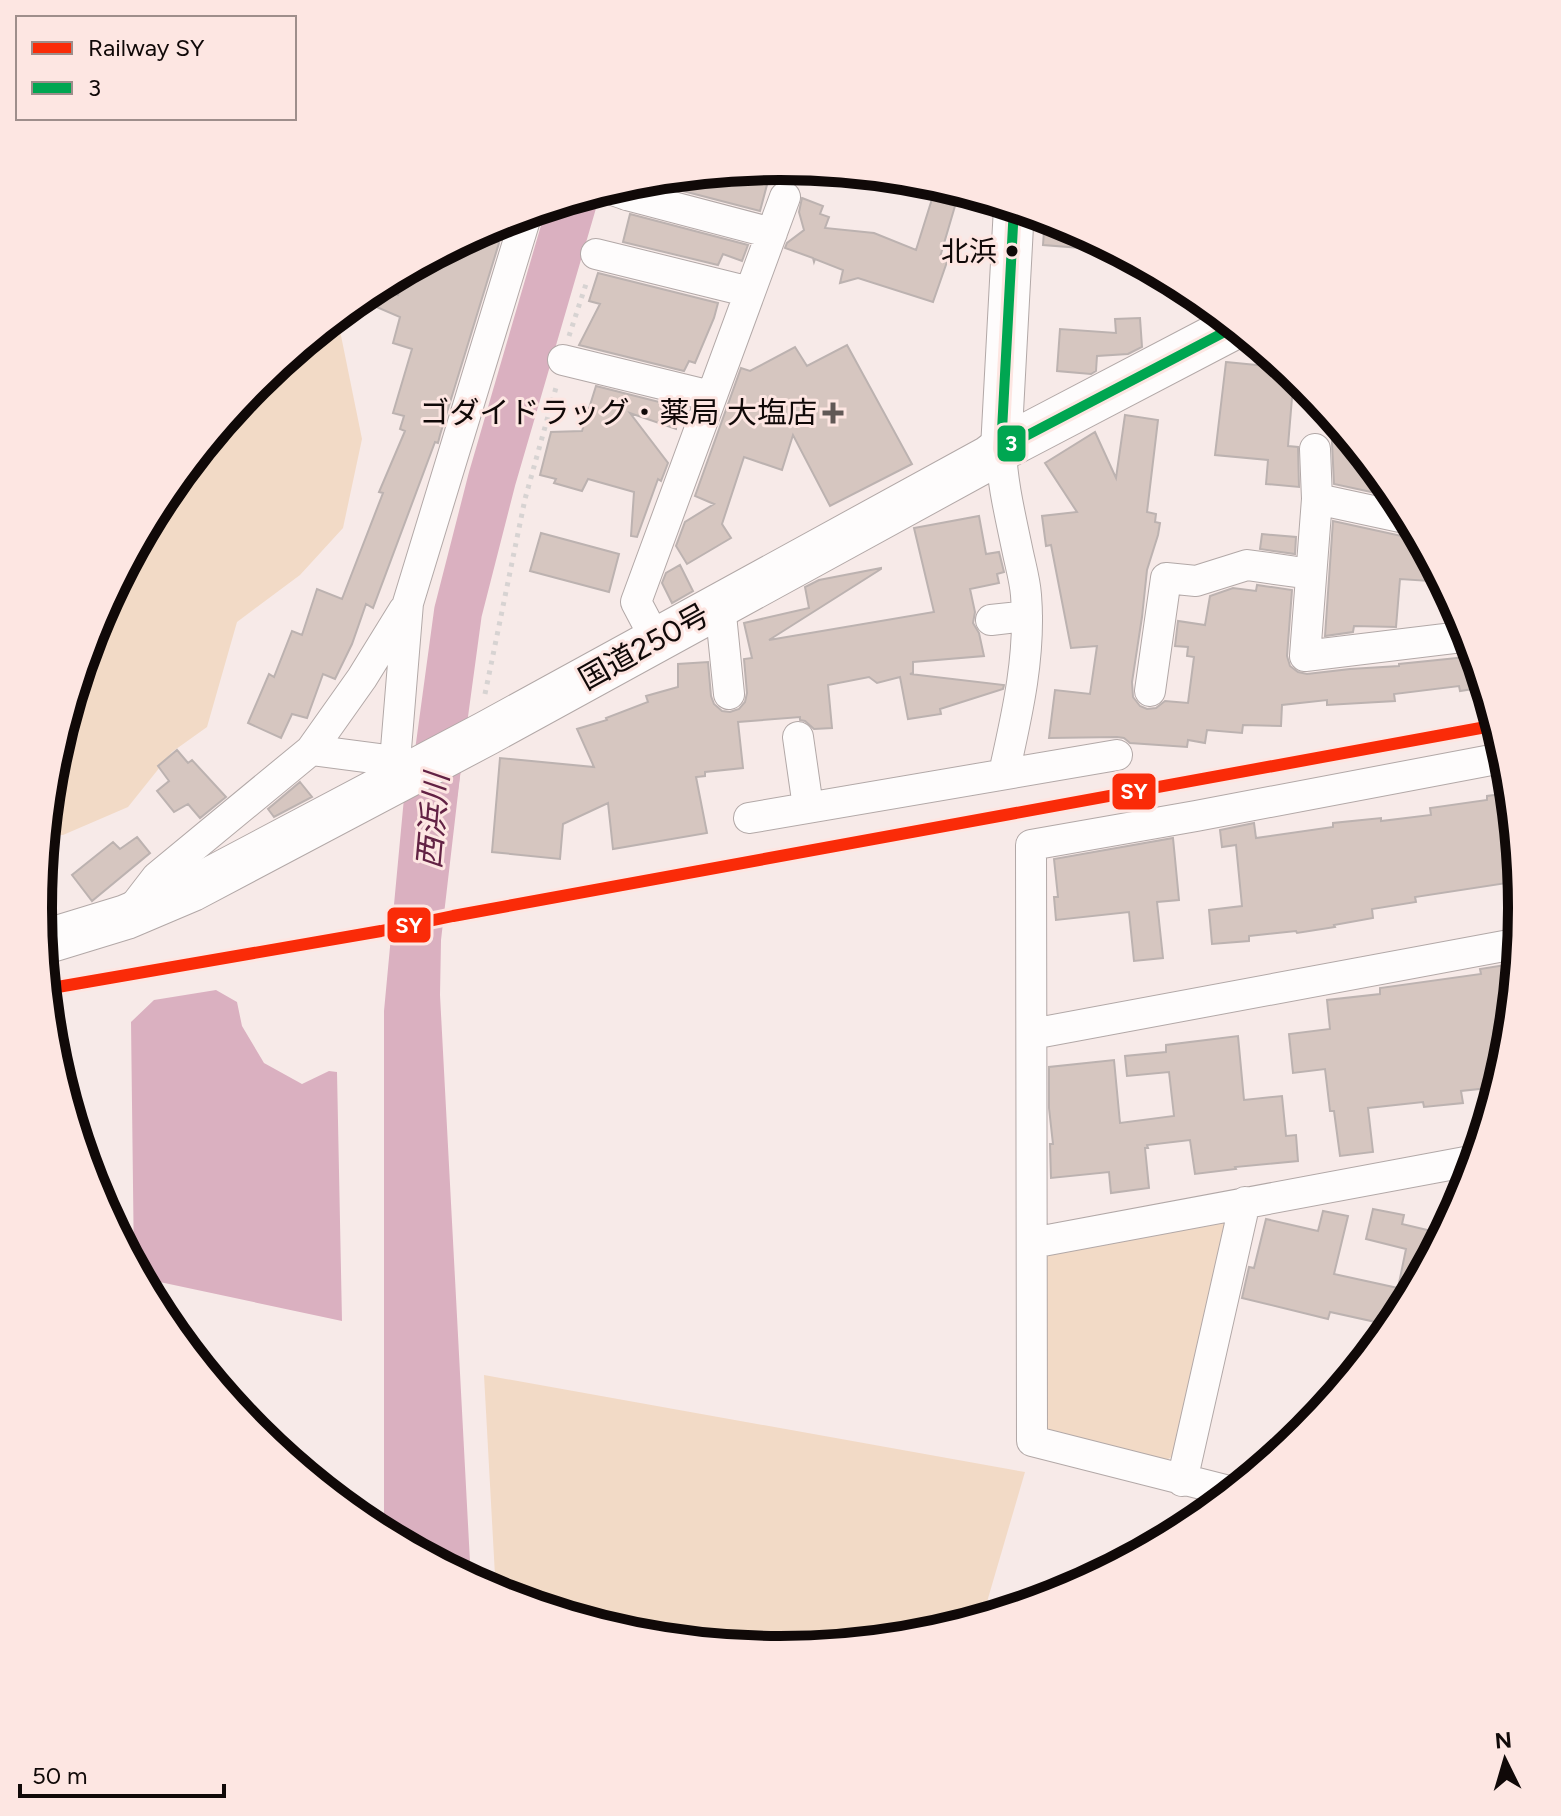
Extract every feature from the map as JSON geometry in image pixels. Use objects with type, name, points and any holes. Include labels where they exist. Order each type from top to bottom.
[{"type":"highway","name":"国道250号","points":[[53,939],[126,917],[192,889],[391,774],[487,733],[1001,449],[1226,331]]},
{"type":"main road","points":[[1001,449],[1013,218]]},
{"type":"street","points":[[629,195],[772,233]]},
{"type":"street","points":[[656,640],[636,602],[785,197]]},
{"type":"street","points":[[311,750],[391,774],[408,603],[523,227]]},
{"type":"street","points":[[596,254],[750,292]]},
{"type":"street","points":[[563,360],[711,396]]},
{"type":"street","points":[[1001,449],[1001,477],[1026,591],[1029,629],[1020,701],[1004,773]]},
{"type":"street","points":[[1315,449],[1317,499],[1305,656],[1457,638]]},
{"type":"street","points":[[1317,499],[1394,515]]},
{"type":"street","points":[[1161,677],[1166,578],[1196,581],[1247,565],[1311,574]]},
{"type":"street","points":[[126,917],[157,877],[311,750],[362,678],[408,603]]},
{"type":"street","points":[[720,605],[729,694]]},
{"type":"street","points":[[991,620],[1027,616]]},
{"type":"street","points":[[798,737],[808,807]]},
{"type":"street","points":[[749,818],[1117,755]]},
{"type":"street","points":[[1220,1489],[1032,1441],[1031,845],[1493,760]]},
{"type":"street","points":[[1032,1034],[1507,945]]},
{"type":"street","points":[[1032,1243],[1463,1162]]},
{"type":"street","points":[[1182,1481],[1245,1202]]},
{"type":"path","points":[[487,733],[481,714],[525,499],[567,340],[596,254]]},
{"type":"shaded area","points":[[339,328],[362,439],[343,528],[300,575],[237,622],[207,727],[172,752],[128,807],[63,835],[56,835],[58,813],[77,719],[107,629],[127,586],[175,503],[233,428],[300,360]]},
{"type":"shaded area","points":[[1220,1217],[1232,1229],[1178,1452],[1164,1462],[1050,1435],[1043,1420],[1042,1261],[1055,1247]]},
{"type":"shaded area","points":[[484,1375],[1025,1472],[986,1607],[923,1623],[828,1635],[733,1635],[685,1630],[592,1612],[495,1578]]},
{"type":"water","points":[[461,768],[441,940],[440,995],[470,1567],[384,1519],[384,1011],[404,798]]},
{"type":"water","points":[[216,990],[237,1002],[242,1026],[264,1063],[302,1084],[329,1071],[337,1072],[342,1321],[156,1281],[150,1272],[134,1242],[131,1022],[154,1000]]},
{"type":"building","points":[[768,180],[760,211],[671,188]]},
{"type":"building","points":[[802,198],[823,206],[820,214],[829,217],[825,228],[874,233],[916,250],[932,199],[955,206],[940,257],[948,259],[933,302],[858,278],[840,283],[843,270],[815,259],[814,262],[813,258],[785,248],[804,230],[799,212]]},
{"type":"building","points":[[630,214],[748,245],[742,261],[723,254],[718,265],[623,242]]},
{"type":"building","points":[[1044,229],[1089,249],[1043,245]]},
{"type":"building","points":[[498,237],[499,243],[438,443],[435,442],[373,608],[366,604],[335,679],[323,674],[307,718],[292,714],[281,738],[248,723],[269,674],[274,677],[292,631],[302,635],[317,589],[342,599],[383,493],[379,492],[405,431],[400,429],[404,416],[393,413],[412,349],[393,343],[400,317],[372,305],[391,293],[398,295],[401,286],[416,277]]},
{"type":"building","points":[[598,273],[718,303],[695,363],[689,361],[684,371],[579,345],[600,304],[589,301]]},
{"type":"building","points":[[1140,318],[1142,347],[1128,354],[1097,356],[1096,371],[1091,374],[1057,371],[1060,329],[1116,333],[1115,319]]},
{"type":"building","name":"ゴダイドラッグ・薬局 大塩店","points":[[847,345],[912,464],[830,506],[793,435],[782,470],[744,457],[722,524],[731,538],[687,564],[676,546],[685,522],[714,504],[695,496],[741,368],[750,371],[795,347],[807,366]]},
{"type":"building","points":[[1226,362],[1267,366],[1293,390],[1288,446],[1298,447],[1299,487],[1266,484],[1268,460],[1215,455]]},
{"type":"building","points":[[596,386],[679,407],[676,429],[630,413],[668,463],[661,481],[658,479],[637,537],[631,536],[634,492],[588,479],[582,491],[554,483],[556,479],[540,475],[551,432],[582,431]]},
{"type":"building","points":[[1125,415],[1158,420],[1147,512],[1156,514],[1155,522],[1160,523],[1147,570],[1132,682],[1133,697],[1140,706],[1156,708],[1165,701],[1188,703],[1194,657],[1187,656],[1188,647],[1175,646],[1178,621],[1205,625],[1210,596],[1233,588],[1256,591],[1257,585],[1292,590],[1287,656],[1290,666],[1298,672],[1307,674],[1399,666],[1464,657],[1475,689],[1460,691],[1459,686],[1394,694],[1395,701],[1327,705],[1327,700],[1282,705],[1281,726],[1243,725],[1242,733],[1207,730],[1205,743],[1188,740],[1187,747],[1130,743],[1117,737],[1049,738],[1055,690],[1090,694],[1097,646],[1071,648],[1051,545],[1046,546],[1042,516],[1077,512],[1045,463],[1095,432],[1116,478]]},
{"type":"building","points":[[1332,433],[1379,494],[1334,484]]},
{"type":"building","points":[[979,516],[986,554],[999,552],[1004,572],[997,574],[999,583],[970,589],[975,612],[973,623],[979,633],[984,656],[913,662],[913,673],[910,674],[1004,685],[1003,689],[940,709],[941,714],[908,719],[900,677],[877,683],[869,677],[828,685],[832,728],[814,729],[800,717],[738,722],[743,768],[705,772],[705,776],[696,777],[707,833],[613,849],[608,803],[563,824],[560,859],[492,852],[500,758],[594,767],[577,729],[648,702],[646,696],[678,687],[678,664],[708,662],[714,704],[722,711],[739,709],[747,693],[744,659],[752,658],[744,623],[809,608],[805,587],[819,580],[881,568],[769,640],[934,612],[914,528]]},
{"type":"building","points":[[1333,521],[1407,537],[1431,581],[1400,579],[1396,627],[1354,626],[1353,632],[1325,636]]},
{"type":"building","points":[[541,533],[619,554],[609,592],[530,571]]},
{"type":"building","points":[[1262,534],[1296,537],[1295,554],[1260,549]]},
{"type":"building","points":[[680,565],[693,591],[672,603],[662,583],[666,573]]},
{"type":"building","points":[[177,750],[188,763],[192,760],[226,797],[200,818],[188,804],[174,812],[157,791],[169,781],[158,766]]},
{"type":"building","points":[[300,782],[312,797],[274,817],[268,809]]},
{"type":"building","points":[[1500,794],[1508,883],[1415,897],[1416,902],[1372,909],[1373,918],[1335,927],[1249,936],[1249,941],[1212,944],[1209,910],[1242,906],[1236,845],[1222,847],[1220,830],[1254,823],[1256,838],[1333,827],[1333,823],[1431,815],[1430,808],[1487,800],[1487,796]]},
{"type":"building","points":[[137,837],[150,853],[92,901],[72,875],[113,842],[120,849]]},
{"type":"building","points":[[1173,838],[1179,900],[1157,902],[1163,958],[1134,961],[1129,912],[1056,920],[1054,897],[1058,897],[1054,859]]},
{"type":"building","points":[[1506,965],[1503,1003],[1499,1026],[1495,1027],[1497,1040],[1486,1088],[1461,1091],[1463,1103],[1424,1107],[1423,1102],[1368,1108],[1373,1152],[1340,1156],[1325,1069],[1293,1073],[1289,1034],[1330,1029],[1327,1000],[1380,994],[1380,988],[1481,974],[1480,969]]},
{"type":"building","points":[[1238,1036],[1244,1100],[1282,1096],[1286,1136],[1296,1135],[1298,1161],[1195,1174],[1190,1140],[1147,1145],[1149,1188],[1111,1193],[1109,1172],[1051,1178],[1050,1144],[1053,1144],[1049,1067],[1114,1060],[1120,1123],[1174,1116],[1169,1072],[1127,1076],[1125,1056],[1166,1052],[1166,1045]]},
{"type":"building","points":[[1373,1209],[1404,1215],[1402,1224],[1433,1231],[1379,1323],[1330,1312],[1328,1319],[1242,1298],[1249,1267],[1254,1268],[1266,1219],[1318,1231],[1323,1211],[1348,1216],[1334,1274],[1398,1288],[1406,1249],[1366,1239]]},
{"type":"waterway","name":"西浜川","points":[[433,796],[458,612],[492,479],[570,211]]},
{"type":"rail line","name":"SY","points":[[57,987],[381,931],[1486,727]]},
{"type":"transit line","name":"3","points":[[1013,218],[1001,449],[1226,331]]},
{"type":"place","name":"北浜","points":[[1012,251]]},
{"type":"place","name":"ゴダイドラッグ・薬局 大塩店","points":[[833,413]]}]
